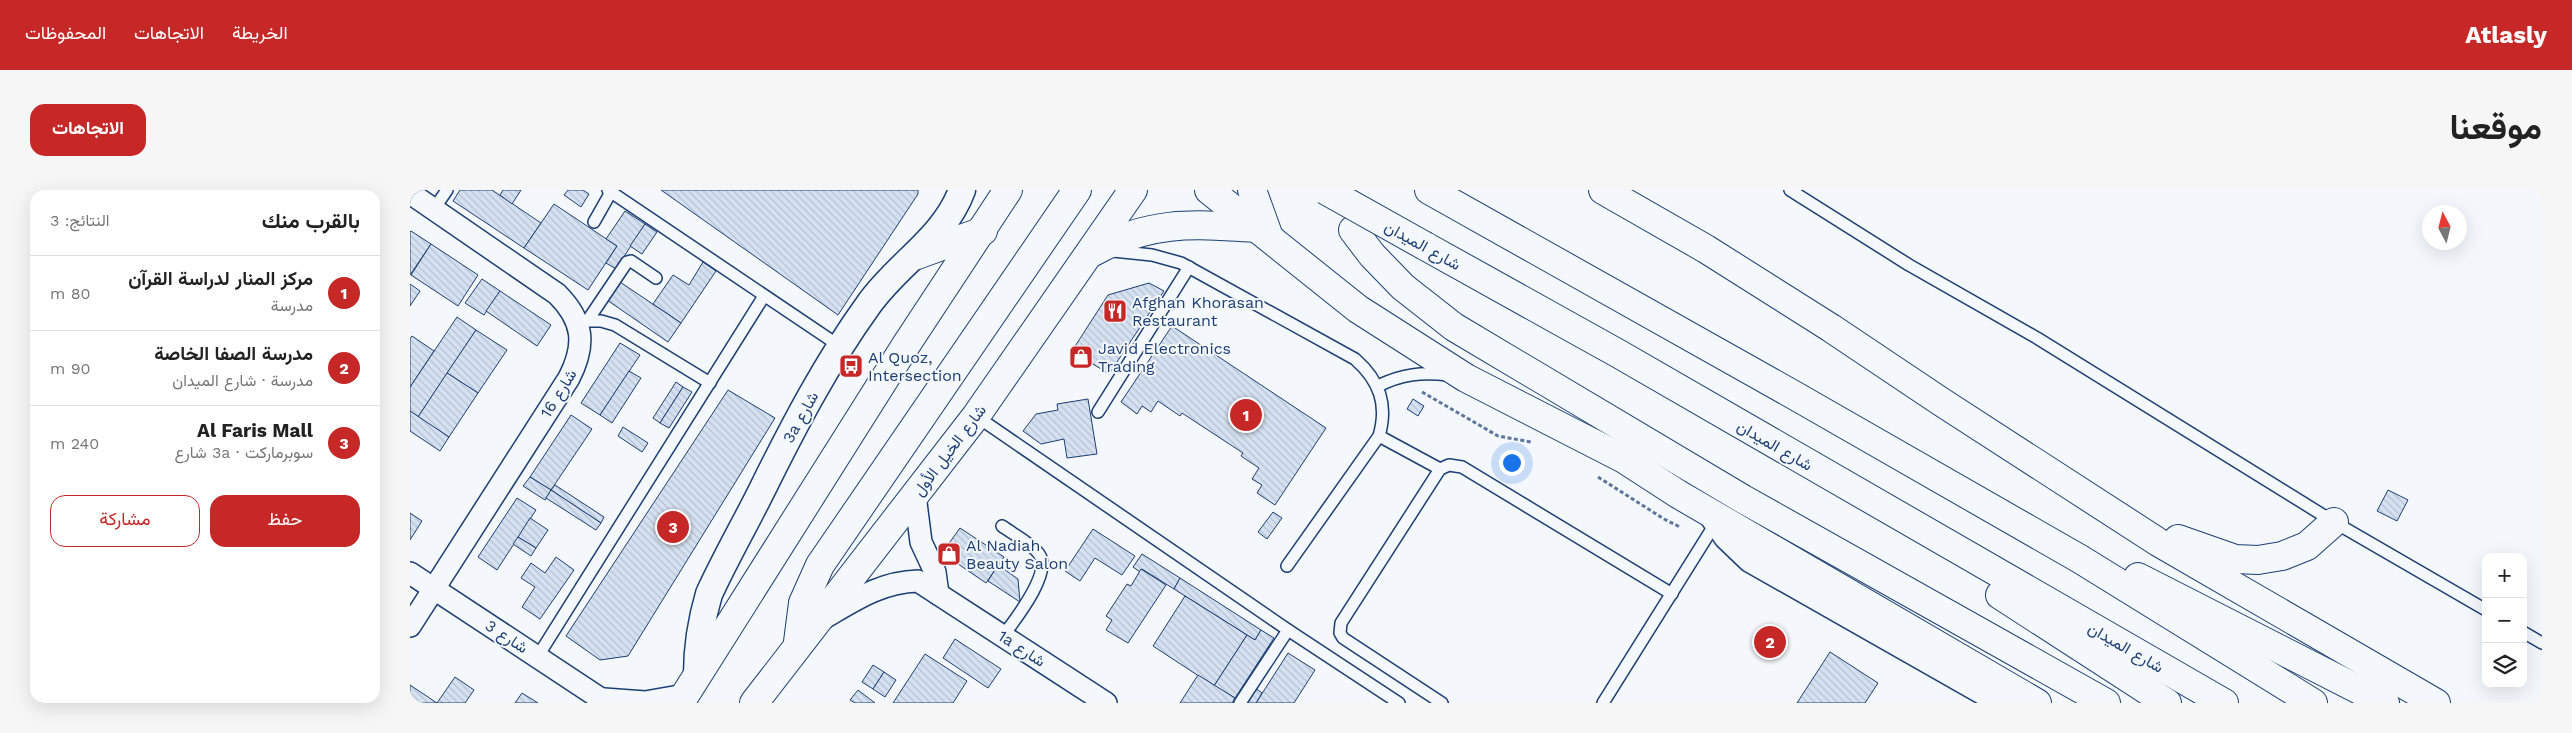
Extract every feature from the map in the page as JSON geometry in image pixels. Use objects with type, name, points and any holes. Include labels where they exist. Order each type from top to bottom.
[{"type":"main road","points":[[687,691],[991,212],[1008,190]]},
{"type":"main road","points":[[805,634],[803,603],[820,564],[1077,190]]},
{"type":"main road","name":"شارع الخيل الأول","points":[[754,703],[805,634],[976,416],[1092,252],[1133,190]]},
{"type":"main road","points":[[1209,190],[1358,309],[1466,378],[1624,460],[1710,517],[2038,703]]},
{"type":"main road","points":[[1252,190],[1263,232]]},
{"type":"main road","name":"شارع الميدان","points":[[1325,190],[1619,354],[1955,550],[2224,703]]},
{"type":"main road","points":[[1603,190],[1706,249],[1823,322],[2158,542],[2436,703]]},
{"type":"main road","points":[[1436,194],[1792,394],[2080,559],[2313,703]]},
{"type":"main road","points":[[916,255],[991,212]]},
{"type":"main road","points":[[1092,252],[1119,238],[1167,226],[1207,225],[1263,232]]},
{"type":"main road","points":[[1353,230],[1382,267],[1403,288],[1454,327],[1743,499],[2106,703]]},
{"type":"main road","points":[[2158,542],[2180,538],[2235,559],[2258,560],[2282,556],[2307,546],[2334,522]]},
{"type":"main road","points":[[1955,550],[1963,568],[1976,579],[2167,703]]},
{"type":"main road","points":[[2080,559],[2110,563],[2385,703]]},
{"type":"street","name":"3a شارع","points":[[687,691],[700,629],[710,594],[790,434],[841,347],[878,291],[941,228],[962,190]]},
{"type":"street","name":"شارع 16","points":[[410,626],[569,378],[578,360],[582,320],[557,294],[418,200]]},
{"type":"street","points":[[915,495],[921,542],[935,572],[938,594]]},
{"type":"street","points":[[1710,517],[1724,538],[1749,561],[1999,703]]},
{"type":"street","name":"شارع 3","points":[[410,573],[606,701],[645,702],[687,691]]},
{"type":"street","name":"1a شارع","points":[[805,634],[868,592],[900,582],[918,581],[1106,703]]},
{"type":"lane","points":[[418,200],[446,190]]},
{"type":"lane","points":[[1790,190],[1933,280],[2037,338],[2334,522],[2482,608]]},
{"type":"lane","points":[[594,222],[610,191],[841,347]]},
{"type":"lane","points":[[1092,252],[1152,254],[1185,265],[1355,359],[1368,371],[1378,386],[1383,402],[1384,420],[1379,436],[1286,566]]},
{"type":"lane","points":[[656,278],[631,262],[627,262],[582,320],[615,325],[710,383]]},
{"type":"lane","points":[[1098,412],[1185,265]]},
{"type":"lane","points":[[538,656],[764,296]]},
{"type":"lane","points":[[1378,386],[1396,377],[1418,373],[1466,378]]},
{"type":"lane","points":[[976,416],[1288,630],[1399,703]]},
{"type":"lane","points":[[1379,436],[1440,469]]},
{"type":"lane","points":[[1442,703],[1343,638],[1340,632],[1341,623],[1440,469],[1449,465],[1462,467],[1672,594]]},
{"type":"lane","points":[[1603,703],[1672,594],[1710,517]]},
{"type":"lane","points":[[1002,526],[1039,554],[1042,564],[1036,587],[1026,605],[1003,636]]},
{"type":"lane","points":[[1240,703],[1288,630]]},
{"type":"lane","points":[[2527,634],[2542,643]]},
{"type":"path","points":[[1396,377],[1498,436],[1518,441],[1534,442]]},
{"type":"path","points":[[1598,476],[1672,524],[1693,528],[1710,517]]},
{"type":"building","points":[[460,190],[492,190],[541,223],[524,248],[453,201]]},
{"type":"building","points":[[503,190],[521,190],[512,204],[500,195]]},
{"type":"building","points":[[568,190],[583,190],[589,194],[581,207],[564,195]]},
{"type":"building","points":[[661,190],[918,190],[918,194],[838,315]]},
{"type":"building","points":[[554,204],[617,246],[588,290],[524,248]]},
{"type":"building","points":[[625,211],[645,224],[616,269],[606,263],[617,246],[606,239]]},
{"type":"building","points":[[645,224],[657,232],[642,254],[630,246]]},
{"type":"building","points":[[410,232],[431,244],[410,275]]},
{"type":"building","points":[[431,244],[478,275],[458,306],[411,275]]},
{"type":"building","points":[[703,262],[716,271],[681,323],[653,304],[673,275],[689,285]]},
{"type":"building","points":[[482,279],[500,291],[484,315],[465,303]]},
{"type":"building","points":[[620,282],[681,323],[668,342],[607,300]]},
{"type":"building","points":[[1149,283],[1164,291],[1109,374],[1072,351],[1108,295]]},
{"type":"building","points":[[410,284],[420,291],[410,306]]},
{"type":"building","points":[[500,291],[551,325],[537,346],[486,311]]},
{"type":"building","points":[[457,317],[476,330],[418,417],[410,411],[410,387]]},
{"type":"building","points":[[1172,326],[1326,428],[1275,505],[1257,493],[1262,485],[1252,479],[1259,468],[1241,456],[1243,453],[1182,413],[1180,416],[1158,401],[1151,412],[1142,406],[1137,414],[1121,402]]},
{"type":"building","points":[[476,330],[507,350],[478,393],[447,373]]},
{"type":"building","points":[[412,336],[434,351],[410,387],[410,339]]},
{"type":"building","points":[[620,343],[640,355],[600,415],[581,403]]},
{"type":"building","points":[[629,371],[641,378],[612,423],[600,415]]},
{"type":"building","points":[[447,373],[478,393],[449,437],[418,417]]},
{"type":"building","points":[[676,382],[683,387],[660,423],[653,418]]},
{"type":"building","points":[[683,387],[692,392],[669,428],[660,423]]},
{"type":"building","points":[[728,390],[775,418],[628,656],[600,660],[566,636]]},
{"type":"building","points":[[1088,399],[1097,454],[1067,458],[1064,439],[1041,444],[1023,431],[1036,414],[1058,410],[1057,404]]},
{"type":"building","points":[[1413,399],[1424,406],[1418,416],[1407,409]]},
{"type":"building","points":[[410,411],[449,437],[440,451],[410,431]]},
{"type":"building","points":[[571,415],[592,429],[551,490],[530,477]]},
{"type":"building","points":[[623,427],[648,443],[642,452],[618,436]]},
{"type":"building","points":[[530,477],[551,490],[545,500],[523,486]]},
{"type":"building","points":[[555,485],[604,517],[601,523],[551,490]]},
{"type":"building","points":[[551,490],[601,523],[596,530],[546,498]]},
{"type":"building","points":[[2388,490],[2408,500],[2397,521],[2377,511]]},
{"type":"building","points":[[517,498],[536,510],[497,570],[478,557]]},
{"type":"building","points":[[1273,512],[1282,518],[1267,539],[1258,532]]},
{"type":"building","points":[[410,513],[422,521],[410,540]]},
{"type":"building","points":[[530,518],[548,530],[536,548],[518,537]]},
{"type":"building","points":[[960,528],[1004,557],[986,583],[942,553]]},
{"type":"building","points":[[1093,529],[1135,556],[1122,575],[1095,558],[1080,581],[1065,571]]},
{"type":"building","points":[[518,537],[536,548],[531,556],[513,544]]},
{"type":"building","points":[[1142,554],[1180,578],[1174,589],[1142,569],[1140,572],[1133,567]]},
{"type":"building","points":[[556,557],[574,570],[540,619],[522,607],[535,587],[521,578],[531,563],[545,573]]},
{"type":"building","points":[[998,565],[1018,579],[1020,602],[988,581]]},
{"type":"building","points":[[1141,569],[1166,585],[1128,643],[1106,630],[1112,620],[1106,616],[1127,584],[1131,586]]},
{"type":"building","points":[[1180,578],[1261,630],[1255,640],[1174,589]]},
{"type":"building","points":[[1185,596],[1247,635],[1214,686],[1153,646]]},
{"type":"building","points":[[1261,630],[1274,638],[1235,698],[1214,686],[1247,635],[1255,640]]},
{"type":"building","points":[[955,639],[1001,669],[988,688],[943,658]]},
{"type":"building","points":[[1830,652],[1878,683],[1865,703],[1797,703]]},
{"type":"building","points":[[1288,653],[1315,670],[1294,703],[1256,703]]},
{"type":"building","points":[[925,654],[967,681],[953,703],[893,703]]},
{"type":"building","points":[[873,665],[884,672],[873,689],[862,682]]},
{"type":"building","points":[[884,672],[896,680],[885,697],[873,689]]},
{"type":"building","points":[[1198,675],[1235,698],[1232,703],[1180,703]]},
{"type":"building","points":[[455,677],[474,690],[465,703],[437,703]]},
{"type":"building","points":[[410,685],[437,703],[410,703]]},
{"type":"building","points":[[1254,687],[1262,693],[1256,703],[1244,703]]},
{"type":"building","points":[[858,690],[875,703],[855,703],[850,700]]},
{"type":"building","points":[[522,693],[538,703],[515,703]]},
{"type":"place","name":"Afghan Khorasan Restaurant","points":[[1115,311]]},
{"type":"place","name":"Javid Electronics Trading","points":[[1081,357]]},
{"type":"place","name":"Al Quoz, Intersection","points":[[851,366]]},
{"type":"place","name":"مركز المنار لدراسة القرآن","points":[[1246,415]]},
{"type":"place","name":"Al Faris Mall","points":[[673,527]]},
{"type":"place","name":"Al Nadiah Beauty Salon","points":[[949,554]]},
{"type":"place","name":"مدرسة الصفا الخاصة","points":[[1770,642]]}]
